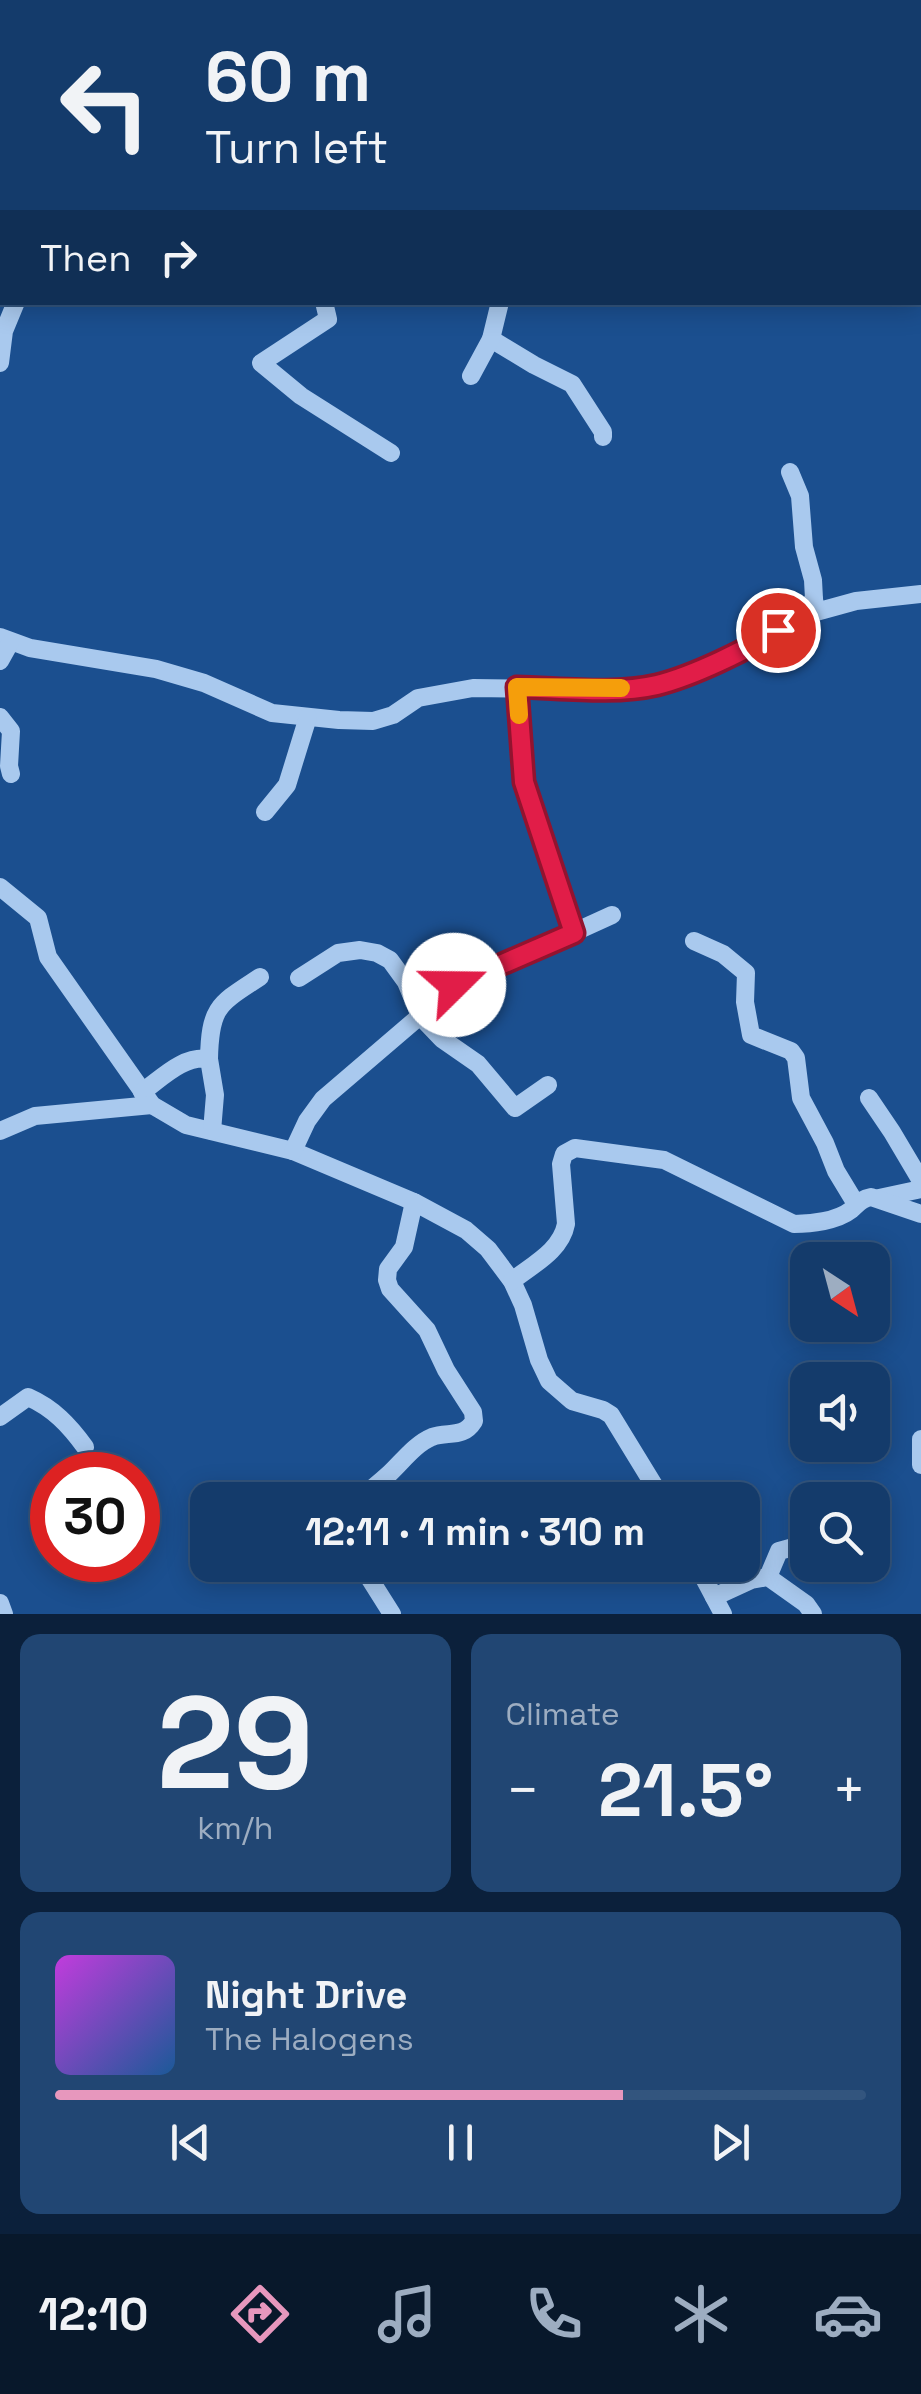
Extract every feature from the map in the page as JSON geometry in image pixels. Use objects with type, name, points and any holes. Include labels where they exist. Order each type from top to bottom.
[{"type":"street","points":[[1,353],[7,320],[14,305]]},
{"type":"street","points":[[325,305],[328,319],[262,363],[302,396],[391,453]]},
{"type":"street","points":[[471,376],[492,339],[499,305]]},
{"type":"street","points":[[492,339],[572,384],[603,436]]},
{"type":"street","points":[[790,472],[800,496],[804,547],[816,612],[867,599],[921,594]]},
{"type":"street","points":[[805,617],[814,599]]},
{"type":"street","points":[[0,661],[5,640],[204,682],[272,713],[373,721],[393,715],[430,694],[472,688],[602,690],[656,685],[762,640],[796,620],[814,599]]},
{"type":"street","points":[[517,687],[524,782],[574,933]]},
{"type":"street","points":[[265,812],[287,786],[308,717]]},
{"type":"street","points":[[0,718],[11,731],[11,774]]},
{"type":"street","points":[[0,886],[38,918],[48,957],[147,1099],[176,1121],[293,1151],[414,1202],[478,1239],[512,1281],[549,1381],[572,1401],[611,1415],[653,1482]]},
{"type":"street","points":[[293,1151],[306,1120],[323,1099],[445,991],[612,915]]},
{"type":"street","points":[[694,941],[723,954],[746,973],[751,1035],[791,1051],[796,1058],[801,1098],[856,1204]]},
{"type":"street","points":[[299,978],[338,953],[377,953],[390,960],[406,982],[420,1016],[442,1039],[478,1064],[515,1108],[548,1085]]},
{"type":"street","points":[[212,1131],[215,1095],[210,1038],[216,1012],[224,1001],[260,977]]},
{"type":"street","points":[[0,1131],[35,1116],[147,1099],[184,1062],[210,1060]]},
{"type":"street","points":[[869,1098],[921,1181]]},
{"type":"street","points":[[512,1281],[555,1247],[564,1234],[560,1164],[564,1154],[575,1148],[664,1160],[794,1224],[839,1216],[864,1198],[921,1189]]},
{"type":"street","points":[[879,1198],[921,1214]]},
{"type":"street","points":[[380,1482],[433,1436],[464,1432],[474,1421],[473,1412],[427,1330],[390,1289],[387,1280],[388,1268],[404,1247],[414,1202]]},
{"type":"street","points":[[0,1418],[28,1397],[45,1404],[68,1424],[85,1447]]},
{"type":"street","points":[[921,1438],[921,1465]]},
{"type":"street","points":[[768,1577],[779,1550],[790,1547]]},
{"type":"street","points":[[706,1582],[718,1605],[751,1580],[768,1577],[806,1604],[813,1614]]},
{"type":"street","points":[[372,1582],[392,1614]]},
{"type":"street","points":[[0,1603],[4,1614]]},
{"type":"slow traffic","points":[[519,715],[517,687],[621,688]]},
{"type":"route","points":[[454,985],[574,933],[524,782],[517,687],[602,690],[656,685],[710,665],[778,630]]}]
